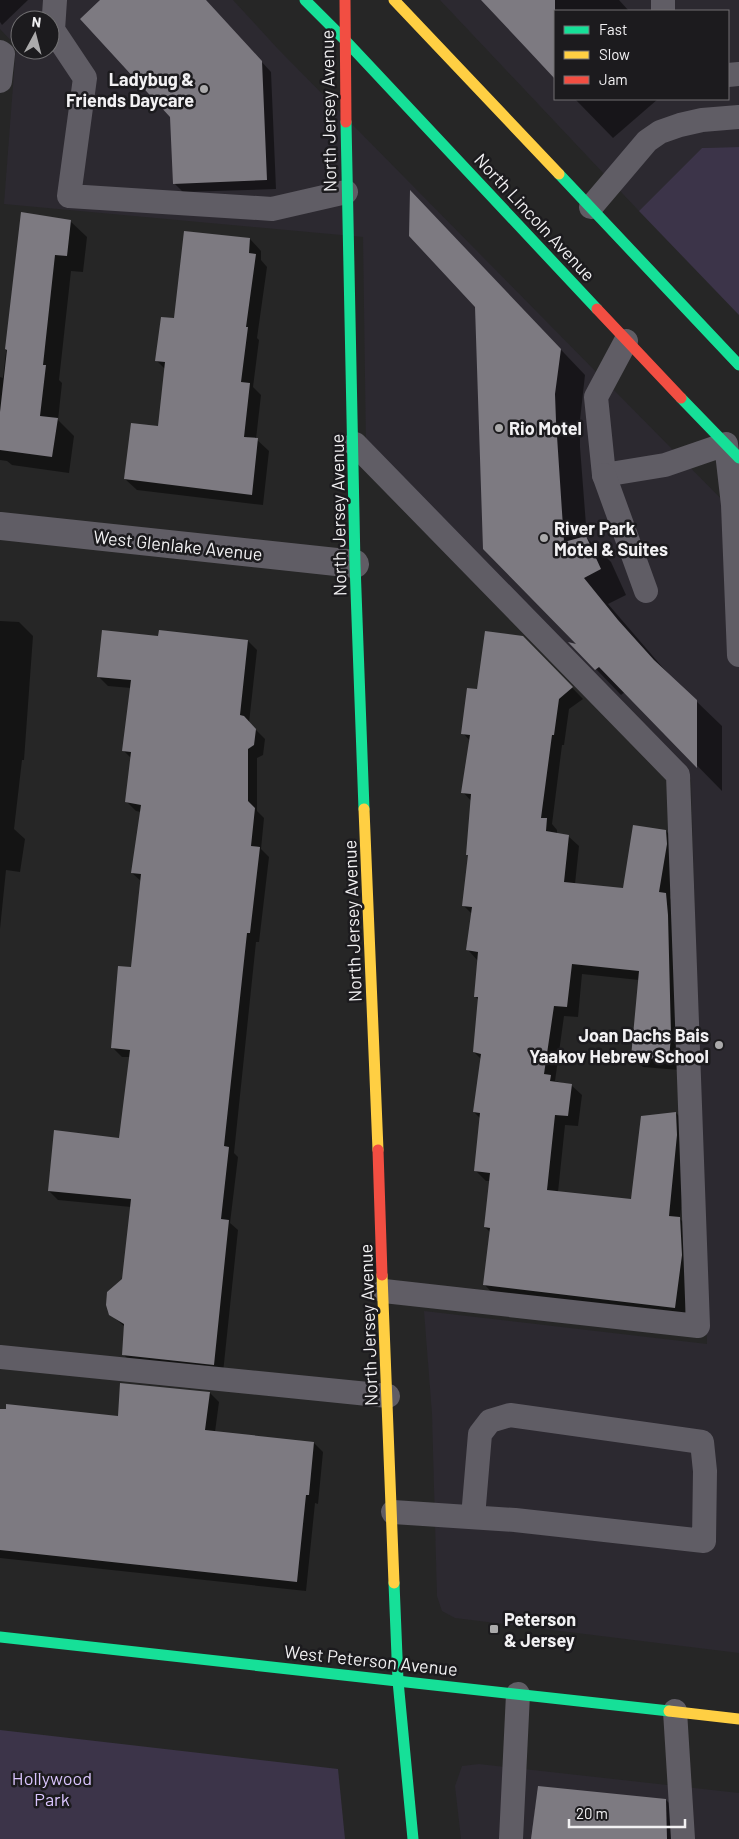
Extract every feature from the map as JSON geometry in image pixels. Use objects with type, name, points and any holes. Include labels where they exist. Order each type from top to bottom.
[{"type":"main road","name":"North Lincoln Avenue","points":[[305,0],[344,39],[626,341],[733,451]]},
{"type":"main road","name":"North Jersey Avenue","points":[[345,0],[346,192],[355,444],[356,564],[398,1681],[413,1839]]},
{"type":"main road","points":[[394,0],[739,365]]},
{"type":"main road","name":"West Peterson Avenue","points":[[0,1637],[739,1719]]},
{"type":"street","name":"West Glenlake Avenue","points":[[0,526],[356,564]]},
{"type":"lane","points":[[55,0],[53,30],[85,78],[70,196],[272,209],[346,192]]},
{"type":"lane","points":[[0,52],[3,54],[0,81]]},
{"type":"lane","points":[[590,207],[647,141],[660,132],[702,120],[739,117]]},
{"type":"lane","points":[[626,341],[596,397],[604,476],[646,591]]},
{"type":"lane","points":[[355,444],[678,775],[698,1326],[384,1292]]},
{"type":"lane","points":[[604,476],[733,451],[733,505],[739,656]]},
{"type":"lane","points":[[0,1357],[388,1396]]},
{"type":"lane","points":[[392,1512],[514,1520],[704,1541],[705,1471],[702,1442],[510,1415],[490,1421],[480,1434],[473,1517]]},
{"type":"lane","points":[[511,1839],[518,1694]]},
{"type":"lane","points":[[674,1711],[683,1839]]},
{"type":"shaded area","points":[[0,0],[233,0],[278,49],[739,517],[739,1653],[455,1618],[442,1611],[437,1596],[432,1414],[424,1311],[707,1344],[691,780],[366,447],[363,237],[4,204],[15,60],[60,60],[60,10],[10,10],[10,40],[0,29]]},
{"type":"shaded area","points":[[440,0],[739,0],[739,147],[702,148],[639,211]]},
{"type":"shaded area","points":[[479,1764],[739,1793],[739,1839],[461,1839],[455,1786],[462,1766]]},
{"type":"green space","points":[[739,147],[739,315],[639,211],[702,148]]},
{"type":"green space","name":"Hollywood Park","points":[[0,1730],[338,1769],[345,1839],[0,1839]]},
{"type":"building","name":"Ladybug & Friends Daycare","points":[[100,0],[206,0],[262,61],[267,180],[173,184],[170,117],[80,19]]},
{"type":"building","points":[[481,0],[555,0],[554,78]]},
{"type":"building","points":[[410,190],[561,349],[555,394],[564,542],[586,536],[601,569],[584,578],[654,660],[697,700],[697,768],[599,667],[595,670],[568,642],[576,644],[483,549],[475,307],[409,236]]},
{"type":"building","points":[[21,212],[71,220],[67,256],[55,255],[43,365],[46,365],[40,416],[58,418],[52,457],[0,450],[0,412],[7,350],[5,349]]},
{"type":"building","points":[[184,231],[250,238],[249,253],[256,254],[241,382],[250,383],[244,437],[258,438],[252,495],[124,479],[131,423],[158,426],[165,362],[155,361],[161,317],[174,318]]},
{"type":"building","points":[[102,630],[158,636],[159,630],[248,640],[240,715],[244,716],[256,729],[254,745],[248,749],[248,801],[255,808],[251,846],[260,847],[250,933],[247,933],[224,1146],[229,1147],[221,1219],[229,1220],[214,1365],[122,1355],[124,1324],[109,1315],[106,1305],[107,1292],[122,1279],[131,1199],[48,1191],[54,1130],[119,1138],[130,1050],[111,1048],[118,966],[131,967],[141,874],[131,873],[141,805],[125,802],[131,752],[122,751],[131,680],[97,677]]},
{"type":"building","points":[[485,631],[523,636],[573,687],[559,699],[554,735],[552,735],[541,818],[547,818],[546,831],[569,835],[564,882],[623,888],[633,825],[666,830],[667,844],[659,892],[666,893],[668,915],[671,1035],[669,1060],[631,1057],[639,971],[572,964],[567,1007],[554,1006],[544,1074],[551,1075],[550,1081],[572,1084],[568,1116],[555,1115],[547,1190],[631,1199],[641,1116],[676,1112],[677,1135],[669,1216],[680,1217],[682,1255],[675,1308],[483,1285],[490,1228],[484,1227],[490,1173],[474,1171],[480,1113],[473,1112],[481,1054],[473,1052],[478,997],[474,997],[478,952],[466,950],[472,907],[462,906],[468,855],[466,855],[471,794],[461,793],[470,735],[461,734],[467,688],[477,689]]},
{"type":"building","points":[[120,1383],[210,1392],[205,1430],[314,1442],[309,1495],[306,1495],[297,1582],[0,1550],[0,1409],[6,1409],[6,1404],[118,1416]]},
{"type":"building","points":[[538,1786],[666,1799],[667,1839],[531,1839]]},
{"type":"traffic: fast","points":[[305,0],[344,39],[597,309]]},
{"type":"traffic: fast","points":[[346,122],[355,564],[364,809]]},
{"type":"traffic: fast","points":[[559,174],[739,365]]},
{"type":"traffic: fast","points":[[681,398],[739,458]]},
{"type":"traffic: fast","points":[[394,1583],[398,1681],[413,1839]]},
{"type":"traffic: fast","points":[[0,1637],[669,1711]]},
{"type":"traffic: slow","points":[[394,0],[559,174]]},
{"type":"traffic: slow","points":[[364,809],[378,1150]]},
{"type":"traffic: slow","points":[[382,1275],[394,1583]]},
{"type":"traffic: slow","points":[[669,1711],[739,1719]]},
{"type":"traffic: jam","points":[[345,0],[346,122]]},
{"type":"traffic: jam","points":[[597,309],[681,398]]},
{"type":"traffic: jam","points":[[378,1150],[382,1275]]},
{"type":"place","name":"Ladybug & Friends Daycare","points":[[204,89]]},
{"type":"place","name":"Rio Motel","points":[[499,428]]},
{"type":"place","name":"River Park Motel & Suites","points":[[544,538]]},
{"type":"place","name":"Joan Dachs Bais Yaakov Hebrew School","points":[[719,1045]]},
{"type":"place","name":"Peterson & Jersey","points":[[494,1629]]}]
